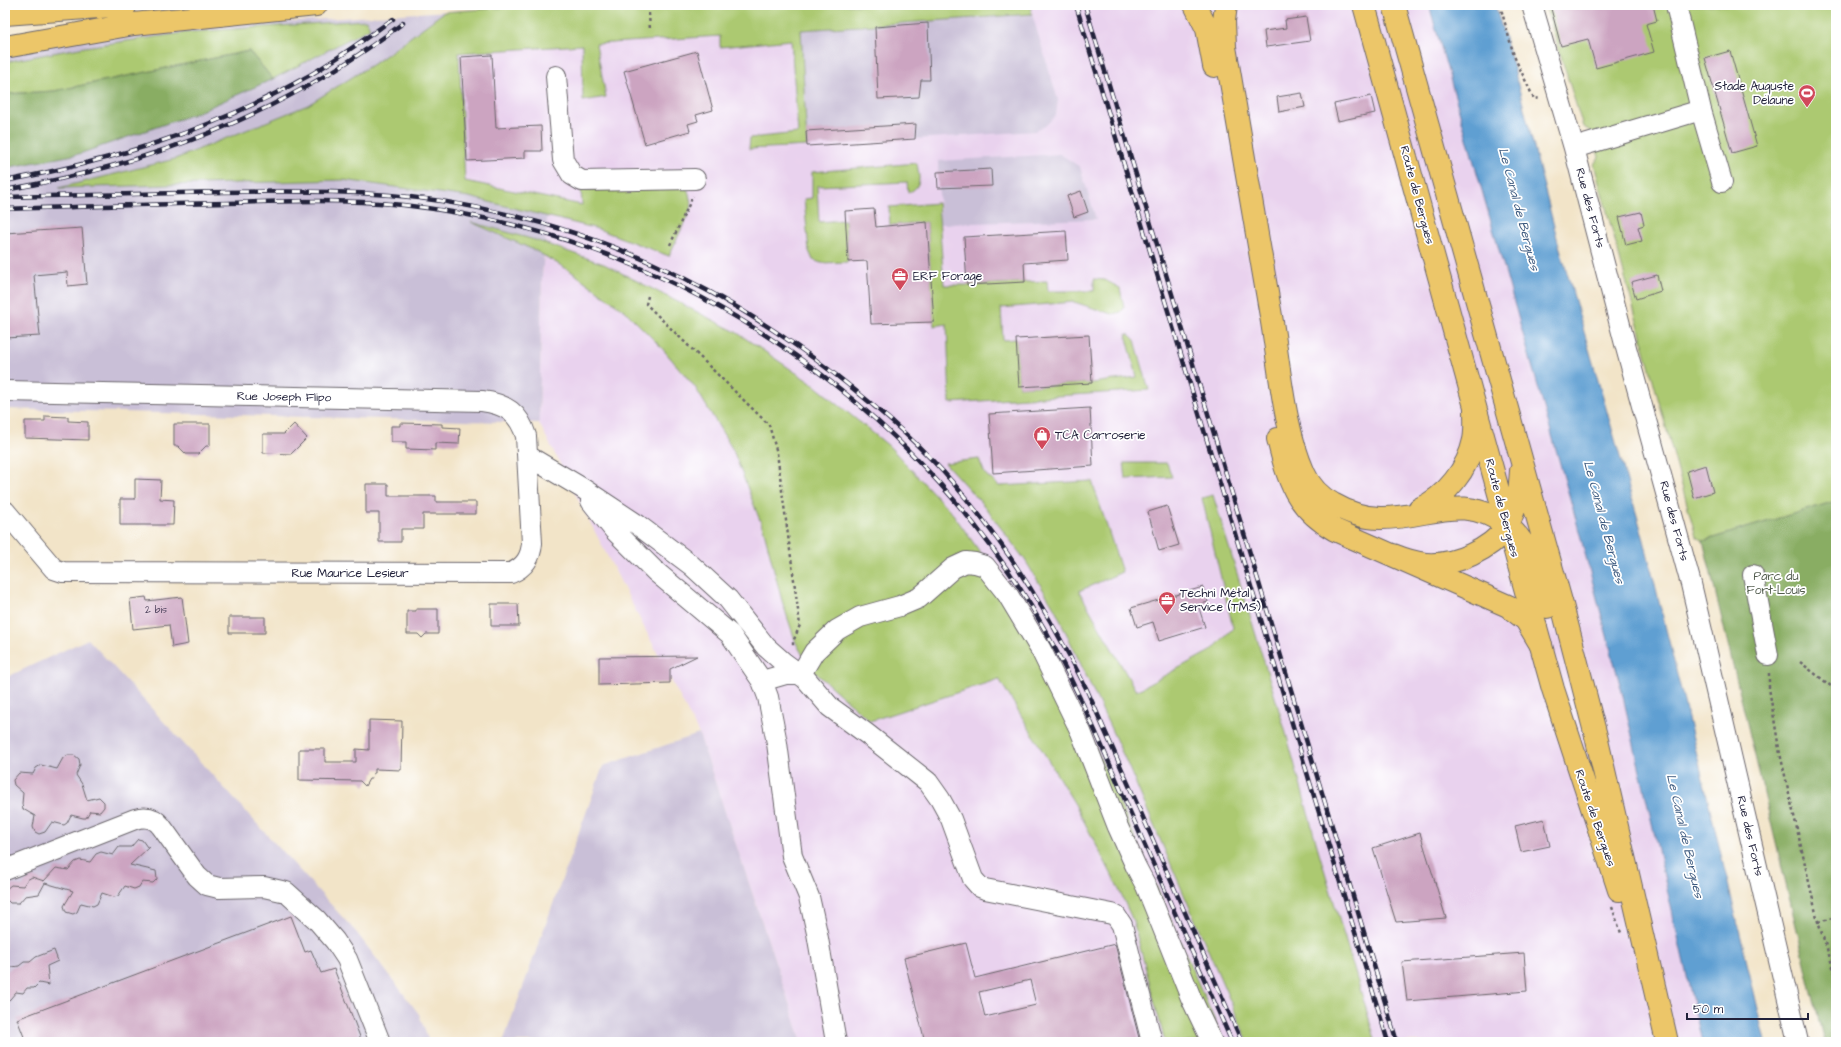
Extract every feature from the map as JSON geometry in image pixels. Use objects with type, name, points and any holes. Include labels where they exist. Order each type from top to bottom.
[{"type":"main road","points":[[5,14],[126,5]]},
{"type":"main road","points":[[5,47],[141,23],[316,5]]},
{"type":"main road","points":[[1195,5],[1203,20],[1210,40],[1275,424],[1287,471],[1299,497],[1315,517],[1335,530],[1508,606],[1526,620],[1541,646]]},
{"type":"main road","points":[[1226,5],[1224,21],[1225,47],[1289,424],[1300,462],[1309,483],[1319,494],[1333,504],[1356,514],[1368,517],[1385,518],[1435,510],[1460,508],[1490,515],[1508,526],[1523,542],[1533,559],[1550,617],[1596,736]]},
{"type":"main road","name":"Route de Bergues","points":[[1364,5],[1541,646],[1573,753],[1658,1005]]},
{"type":"main road","name":"Route de Bergues","points":[[1394,5],[1562,605],[1596,736],[1667,1042]]},
{"type":"main road","points":[[1403,516],[1434,501],[1455,480],[1465,463],[1474,440],[1475,408]]},
{"type":"main road","points":[[1392,555],[1425,564],[1456,560],[1491,544],[1508,526],[1519,496],[1521,468],[1519,449]]},
{"type":"street","name":"Rue des Forts","points":[[1532,5],[1574,148],[1627,352],[1691,584],[1798,1042]]},
{"type":"street","points":[[1676,5],[1700,110],[1722,182]]},
{"type":"street","points":[[556,76],[563,160],[572,175],[582,181],[695,185]]},
{"type":"street","points":[[1574,148],[1700,110]]},
{"type":"street","name":"Rue Joseph Flipo","points":[[5,391],[490,402],[506,408],[521,422],[526,436],[528,456]]},
{"type":"street","points":[[528,456],[582,488],[654,536],[696,569],[728,599],[766,647],[783,662],[799,672],[830,707],[873,738],[928,782],[946,810],[973,879],[980,887],[1116,916],[1122,925],[1152,1042]]},
{"type":"street","name":"Rue Maurice Lesieur","points":[[5,511],[54,569],[63,572],[511,573],[517,571],[527,562],[532,550],[528,456]]},
{"type":"street","points":[[582,488],[596,509],[614,530],[655,571],[730,634],[762,681],[768,697],[777,743],[792,856],[808,897],[817,933],[836,1042]]},
{"type":"street","points":[[762,681],[799,672],[814,652],[837,630],[860,617],[900,606],[919,598],[953,568],[966,562],[975,562],[985,566],[1008,595],[1041,650],[1081,732],[1118,827],[1146,886],[1191,998],[1212,1042]]},
{"type":"street","points":[[1753,576],[1768,655]]},
{"type":"street","points":[[5,870],[135,819],[144,817],[153,819],[161,826],[197,876],[207,885],[219,888],[264,887],[279,889],[291,895],[317,920],[335,941],[347,959],[380,1042]]},
{"type":"path","points":[[1500,5],[1514,56],[1534,99],[1547,97]]},
{"type":"path","points":[[649,14],[650,31]]},
{"type":"path","points":[[670,245],[695,185]]},
{"type":"path","points":[[648,296],[646,304],[769,425],[777,453],[800,625],[793,642],[799,672]]},
{"type":"path","points":[[1768,655],[1769,688],[1779,749],[1818,922],[1836,976]]},
{"type":"path","points":[[1800,662],[1836,690]]},
{"type":"path","points":[[1818,922],[1836,917]]},
{"type":"shaded area","points":[[539,5],[446,45],[451,185],[548,209],[542,275],[539,423],[5,409],[5,40]]},
{"type":"shaded area","points":[[545,5],[1429,5],[1575,516],[1622,692],[1702,1042],[802,1042],[699,734],[539,423],[542,275],[548,209],[451,185],[446,45]]},
{"type":"shaded area","points":[[1032,14],[1058,100],[1056,115],[1045,126],[1035,131],[807,146],[801,30]]},
{"type":"shaded area","points":[[1060,154],[1080,167],[1096,219],[940,224],[938,161]]},
{"type":"shaded area","points":[[88,639],[356,932],[419,1014],[429,1042],[5,1042],[5,678]]},
{"type":"shaded area","points":[[699,734],[802,1042],[503,1042],[603,766]]},
{"type":"green space","points":[[539,5],[1030,5],[1032,14],[801,30],[807,146],[749,149],[750,138],[798,133],[791,40],[720,47],[720,36],[596,44],[606,97],[583,101],[582,45],[459,53],[465,181],[582,205],[581,190],[687,187],[692,206],[669,256],[598,229],[469,197],[343,180],[59,188],[175,159],[308,105],[381,59],[444,12]]},
{"type":"green space","points":[[1545,5],[1836,5],[1836,501],[1703,541],[1696,537],[1594,164],[1599,157],[1591,131],[1583,127]]},
{"type":"green space","points":[[366,20],[370,28],[273,79],[249,51],[54,91],[5,94],[5,62],[85,47],[190,32]]},
{"type":"green space","points":[[249,51],[273,79],[194,114],[79,154],[5,168],[5,94],[54,91]]},
{"type":"green space","points":[[917,163],[919,181],[916,187],[908,193],[907,182],[817,186],[819,222],[845,220],[848,262],[821,263],[813,260],[809,251],[804,199],[812,198],[812,172]]},
{"type":"green space","points":[[938,203],[944,285],[1047,281],[1048,291],[1094,291],[1094,279],[1105,280],[1120,288],[1124,308],[1121,312],[1112,314],[1074,302],[1001,308],[1003,340],[1016,339],[1019,387],[1092,383],[1137,377],[1126,334],[1130,335],[1135,340],[1149,390],[950,403],[947,324],[934,326],[927,222],[890,225],[889,207]]},
{"type":"green space","points":[[471,222],[535,240],[604,264],[736,332],[814,385],[889,446],[953,514],[1002,583],[1096,748],[1224,1042],[1165,1042],[1133,921],[1115,881],[1076,806],[999,679],[870,721],[810,668],[796,643],[782,601],[764,531],[733,450],[695,387],[661,347],[625,311],[572,272],[536,251]]},
{"type":"green space","points":[[979,459],[985,474],[999,486],[1092,481],[1122,572],[1079,591],[1136,691],[1212,650],[1233,628],[1202,498],[1213,495],[1286,733],[1318,849],[1376,1042],[1248,1042],[1126,761],[1055,609],[1025,560],[985,507],[945,463]]},
{"type":"green space","points":[[1124,463],[1167,463],[1172,477],[1126,479]]},
{"type":"green space","name":"Parc du Fort-Louis","points":[[1836,501],[1836,1042],[1824,1042],[1703,541]]},
{"type":"water","name":"Le Canal de Bergues","points":[[1429,5],[1495,5],[1512,61],[1557,238],[1644,540],[1766,1042],[1702,1042],[1622,692],[1575,516]]},
{"type":"building","points":[[1550,5],[1653,5],[1657,21],[1646,24],[1654,52],[1596,68],[1588,39],[1561,46]]},
{"type":"building","points":[[1306,17],[1310,41],[1266,47],[1264,31],[1286,28],[1285,20]]},
{"type":"building","points":[[928,23],[930,80],[921,80],[919,97],[878,99],[875,27]]},
{"type":"building","points":[[697,51],[713,110],[696,115],[698,121],[688,124],[690,131],[645,144],[624,71]]},
{"type":"building","points":[[1730,51],[1757,146],[1732,153],[1705,58]]},
{"type":"building","points":[[492,55],[496,128],[541,126],[542,151],[525,151],[525,158],[467,161],[461,57]]},
{"type":"building","points":[[1302,93],[1305,107],[1279,112],[1277,97]]},
{"type":"building","points":[[1371,96],[1375,113],[1338,121],[1334,104]]},
{"type":"building","points":[[916,124],[915,139],[807,146],[806,131]]},
{"type":"building","points":[[991,169],[992,186],[938,188],[937,172]]},
{"type":"building","points":[[1081,191],[1088,212],[1074,217],[1067,196]]},
{"type":"building","name":"ERF Forage","points":[[874,209],[876,227],[927,222],[934,322],[871,324],[867,261],[848,262],[845,211]]},
{"type":"building","points":[[1641,212],[1644,225],[1638,227],[1642,241],[1626,245],[1619,217]]},
{"type":"building","points":[[82,228],[87,284],[68,286],[67,272],[34,275],[40,336],[5,338],[5,233]]},
{"type":"building","points":[[1066,231],[1068,260],[1024,263],[1025,282],[967,285],[964,237]]},
{"type":"building","points":[[1657,275],[1661,291],[1636,299],[1631,282]]},
{"type":"building","points":[[1089,335],[1092,383],[1019,387],[1016,339]]},
{"type":"building","name":"TCA Carroserie","points":[[1090,408],[1093,466],[993,473],[989,414]]},
{"type":"building","points":[[45,416],[68,417],[68,421],[88,422],[88,440],[25,438],[25,421],[45,421]]},
{"type":"building","points":[[400,423],[442,424],[442,427],[460,428],[459,444],[435,443],[435,450],[406,449],[406,442],[391,442],[391,426],[400,426]]},
{"type":"building","points":[[174,424],[210,424],[210,446],[206,446],[198,454],[186,454],[178,446],[174,446]]},
{"type":"building","points":[[294,424],[307,438],[291,454],[263,453],[263,434],[284,434]]},
{"type":"building","points":[[1706,465],[1713,492],[1694,498],[1687,471]]},
{"type":"building","points":[[135,479],[161,480],[160,499],[174,500],[173,525],[120,525],[120,499],[135,499]]},
{"type":"building","points":[[366,484],[388,484],[388,496],[436,496],[436,502],[476,502],[476,514],[423,514],[423,529],[401,529],[401,542],[379,542],[379,513],[366,513]]},
{"type":"building","points":[[1167,506],[1179,545],[1159,551],[1148,512]]},
{"type":"building","name":"Techni Métal Service (TMS)","points":[[1203,587],[1208,602],[1198,605],[1205,627],[1159,641],[1153,622],[1137,627],[1131,608]]},
{"type":"building","points":[[146,597],[147,601],[182,597],[188,644],[172,647],[169,625],[133,629],[130,599]]},
{"type":"building","points":[[491,604],[518,604],[519,626],[491,626]]},
{"type":"building","points":[[416,609],[438,609],[438,634],[426,634],[422,638],[418,634],[407,634],[407,611],[416,611]]},
{"type":"building","points":[[229,617],[265,617],[265,633],[229,633]]},
{"type":"building","points":[[697,656],[670,669],[670,683],[599,685],[599,657]]},
{"type":"building","points":[[369,720],[402,721],[401,770],[375,769],[372,779],[369,779],[365,786],[360,781],[299,780],[299,749],[325,749],[325,762],[356,762],[356,749],[369,750]]},
{"type":"building","points":[[68,755],[74,755],[79,759],[80,765],[76,775],[82,784],[87,800],[99,797],[104,802],[104,807],[100,812],[90,811],[86,818],[71,815],[67,823],[64,825],[52,822],[45,832],[39,834],[35,832],[33,827],[35,816],[23,809],[23,793],[14,785],[13,780],[19,773],[33,774],[36,768],[41,765],[57,769],[63,758]]},
{"type":"building","points":[[1544,819],[1550,846],[1521,852],[1515,826]]},
{"type":"building","points":[[1420,833],[1446,918],[1396,922],[1373,848]]},
{"type":"building","points":[[138,839],[142,840],[147,847],[149,847],[130,865],[156,871],[157,879],[153,883],[142,882],[139,887],[134,889],[125,886],[118,896],[114,897],[102,893],[97,904],[93,906],[81,903],[77,912],[73,914],[66,912],[64,906],[73,891],[45,883],[39,894],[25,896],[19,903],[10,903],[5,898],[5,890],[11,885],[23,886],[27,880],[32,877],[44,881],[56,868],[68,870],[75,862],[80,860],[90,862],[96,854],[101,852],[113,855],[119,847],[131,847]]},
{"type":"building","points":[[291,916],[305,952],[311,950],[321,973],[334,969],[362,1042],[26,1042],[17,1019]]},
{"type":"building","points":[[966,943],[975,978],[1115,944],[1140,1042],[925,1042],[904,958]],"holes":[[[1030,980],[1036,1005],[985,1017],[979,992]]]},
{"type":"building","points":[[54,950],[58,961],[47,966],[49,985],[39,983],[34,988],[27,988],[23,993],[16,992],[5,1005],[5,973],[12,967],[19,966],[24,962],[30,962],[36,957]]},
{"type":"building","points":[[1524,953],[1527,991],[1407,1001],[1402,962]]},
{"type":"railway","points":[[1076,5],[1388,1042]]},
{"type":"railway","points":[[1085,5],[1397,1042]]},
{"type":"railway","points":[[5,181],[46,173],[124,153],[162,141],[237,112],[310,75],[342,55],[393,19]]},
{"type":"railway","points":[[5,190],[112,166],[164,150],[214,131],[264,109],[311,84],[358,55],[403,23]]},
{"type":"railway","points":[[5,197],[223,192],[305,192],[360,193],[414,197],[441,201],[549,225],[600,242],[650,262],[698,285],[745,312],[791,342],[867,400],[898,426],[927,454],[954,484],[1010,557],[1058,634],[1086,688],[1242,1042]]},
{"type":"railway","points":[[5,209],[294,201],[338,201],[403,205],[498,221],[590,248],[679,286],[762,333],[840,389],[912,454],[976,526],[1031,606],[1058,654],[1083,704],[1232,1042]]},
{"type":"place","name":"Stade Auguste Delaune","points":[[1807,108]]},
{"type":"place","name":"ERF Forage","points":[[900,291]]},
{"type":"place","name":"TCA Carroserie","points":[[1042,450]]},
{"type":"place","name":"Techni Métal Service (TMS)","points":[[1167,615]]}]
